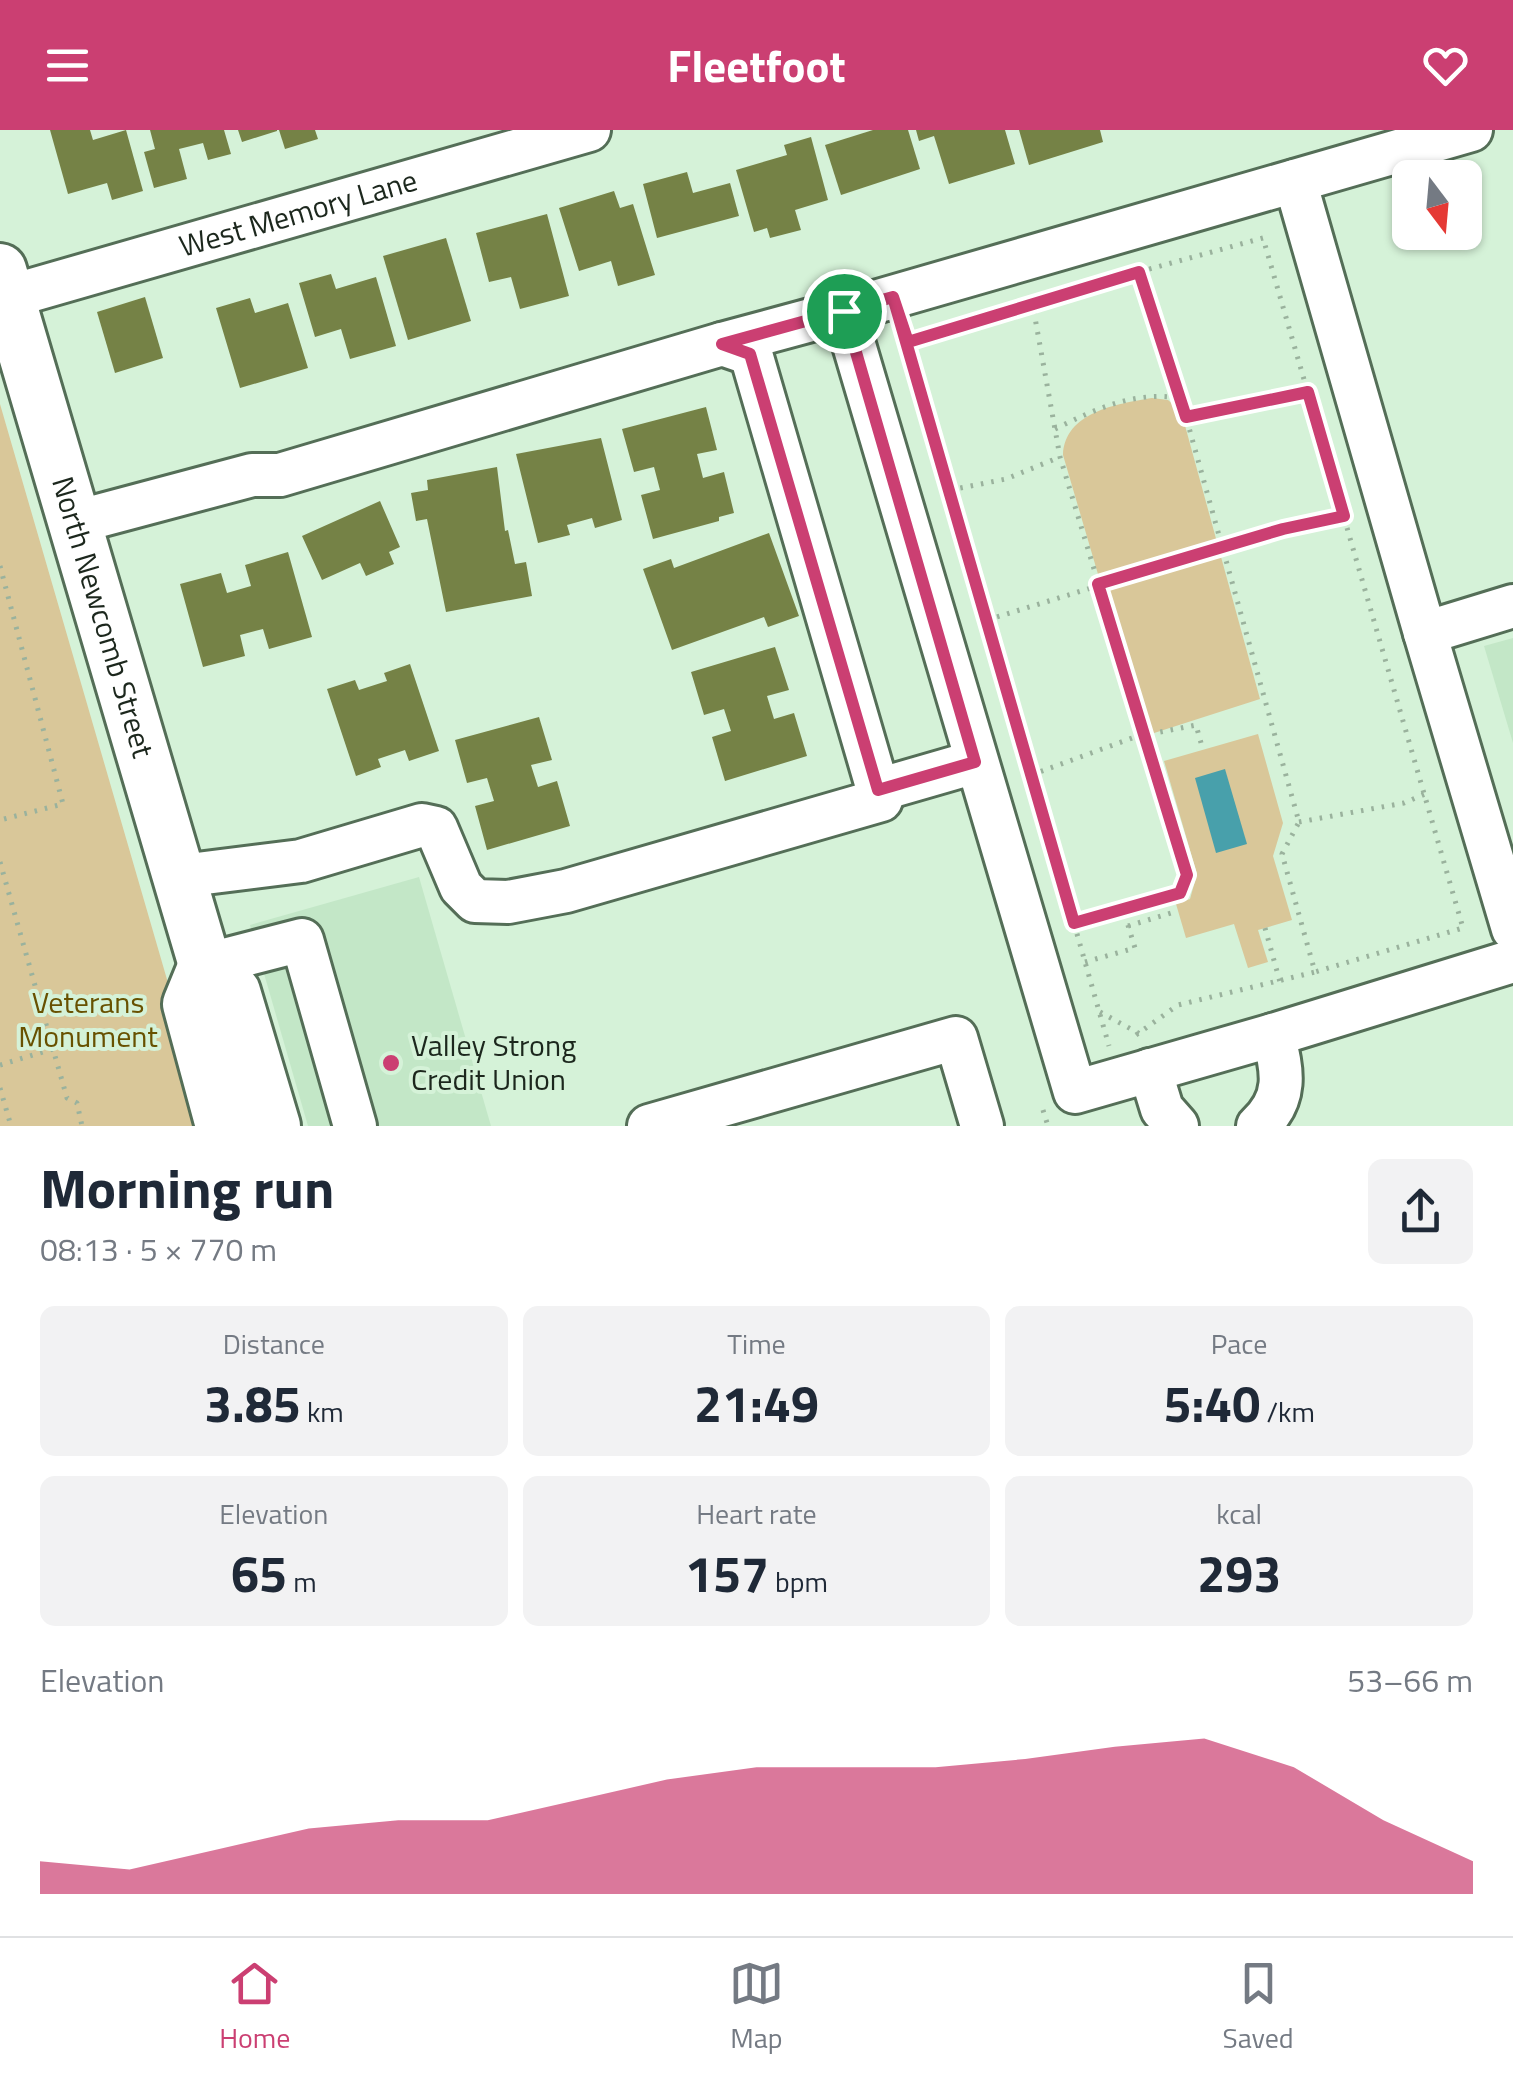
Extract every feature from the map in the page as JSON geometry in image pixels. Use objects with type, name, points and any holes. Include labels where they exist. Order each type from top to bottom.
[{"type":"main road","name":"North Newcomb Street","points":[[4,284],[205,965],[234,992],[274,1126]]},
{"type":"main road","points":[[205,965],[189,1004],[222,1126]]},
{"type":"main road","points":[[201,1050],[237,1093],[248,1126]]},
{"type":"street","name":"West Memory Lane","points":[[4,284],[589,130]]},
{"type":"street","points":[[76,537],[212,514],[257,496],[280,476],[722,344],[1471,130]]},
{"type":"street","points":[[1295,182],[1513,929]]},
{"type":"street","points":[[844,311],[1074,1092],[1145,1052],[1273,1035],[1513,960]]},
{"type":"street","points":[[181,876],[301,862],[422,825],[436,828],[461,887],[475,901],[508,902],[566,891],[881,800],[750,354],[722,344]]},
{"type":"street","points":[[1425,632],[1513,606]]},
{"type":"street","points":[[878,790],[975,762]]},
{"type":"street","points":[[205,965],[302,940],[355,1126]]},
{"type":"street","points":[[1258,1126],[1278,1101],[1283,1076],[1273,1035]]},
{"type":"street","points":[[649,1126],[956,1038],[978,1125]]},
{"type":"street","points":[[1145,1052],[1162,1109],[1177,1126]]},
{"type":"path","points":[[908,342],[1032,301],[1263,238],[1464,928],[1280,982],[1178,1005],[1145,1052]]},
{"type":"path","points":[[1139,272],[1186,417],[1299,822],[1282,854],[1315,972]]},
{"type":"path","points":[[893,297],[1109,1046]]},
{"type":"path","points":[[1032,301],[1060,457],[1187,875],[1180,893],[1074,923]]},
{"type":"path","points":[[1186,417],[1308,392]]},
{"type":"path","points":[[1054,430],[1130,398],[1155,394],[1180,398]]},
{"type":"path","points":[[950,490],[1006,479],[1060,457]]},
{"type":"path","points":[[987,620],[1098,584],[1344,516]]},
{"type":"path","points":[[0,566],[63,804],[0,820]]},
{"type":"path","points":[[1031,775],[1144,737],[1196,725],[1203,750]]},
{"type":"path","points":[[1299,822],[1324,821],[1425,794]]},
{"type":"path","points":[[0,862],[66,1098],[77,1103],[82,1126]]},
{"type":"path","points":[[1085,962],[1135,948],[1123,909]]},
{"type":"path","points":[[1128,926],[1178,911]]},
{"type":"path","points":[[1265,928],[1280,982]]},
{"type":"path","points":[[1100,1012],[1145,1052]]},
{"type":"path","points":[[1064,1058],[1109,1046],[1145,1052]]},
{"type":"path","points":[[0,1064],[52,1049]]},
{"type":"path","points":[[0,1088],[11,1126]]},
{"type":"path","points":[[1042,1108],[1048,1126]]},
{"type":"shaded area","points":[[1513,638],[1513,743],[1484,646]]},
{"type":"shaded area","points":[[419,877],[491,1126],[308,1126],[250,925]]},
{"type":"green space","points":[[1152,398],[1168,400],[1181,411],[1260,699],[1151,734],[1142,724],[1063,455],[1066,440],[1083,420],[1109,407]]},
{"type":"green space","name":"Veterans Monument","points":[[0,404],[175,1007],[174,1051],[196,1126],[0,1126]]},
{"type":"green space","points":[[1258,734],[1283,823],[1273,856],[1292,920],[1258,930],[1268,962],[1248,968],[1234,924],[1186,938],[1176,904],[1190,899],[1197,874],[1164,761]]},
{"type":"water","points":[[1225,769],[1247,844],[1216,853],[1195,778]]},
{"type":"building","points":[[50,130],[90,130],[93,140],[126,130],[143,191],[112,200],[107,183],[68,194]]},
{"type":"building","points":[[150,130],[224,130],[231,154],[208,160],[203,143],[179,149],[187,179],[154,188],[144,152],[155,149]]},
{"type":"building","points":[[238,130],[277,130],[277,131],[242,142]]},
{"type":"building","points":[[279,130],[315,130],[318,139],[285,149]]},
{"type":"building","points":[[873,130],[908,130],[920,169],[841,195],[825,145]]},
{"type":"building","points":[[916,130],[1005,130],[1015,164],[949,184],[934,136],[919,141]]},
{"type":"building","points":[[1019,130],[1100,130],[1103,142],[1029,165]]},
{"type":"building","points":[[811,137],[828,200],[795,210],[801,230],[770,238],[767,228],[754,232],[736,170],[787,155],[784,145]]},
{"type":"building","points":[[687,172],[693,193],[730,183],[739,216],[657,238],[643,184]]},
{"type":"building","points":[[614,191],[620,208],[633,204],[655,275],[618,286],[611,261],[579,271],[559,208]]},
{"type":"building","points":[[547,214],[569,296],[520,309],[511,277],[489,282],[476,233]]},
{"type":"building","points":[[446,238],[471,321],[408,340],[383,256]]},
{"type":"building","points":[[331,274],[336,289],[376,277],[396,346],[350,359],[341,329],[315,337],[299,283]]},
{"type":"building","points":[[145,297],[163,358],[115,373],[97,312]]},
{"type":"building","points":[[250,298],[255,313],[288,303],[308,368],[240,388],[216,308]]},
{"type":"building","points":[[706,407],[717,450],[697,454],[703,478],[724,472],[734,513],[719,517],[719,521],[653,539],[641,495],[660,490],[654,467],[634,472],[622,429]]},
{"type":"building","points":[[601,438],[622,520],[595,528],[592,518],[567,525],[570,535],[538,543],[516,454]]},
{"type":"building","points":[[497,467],[505,531],[508,530],[515,564],[526,562],[532,596],[446,612],[427,519],[416,521],[411,493],[428,490],[427,480]]},
{"type":"building","points":[[380,501],[400,547],[389,552],[394,564],[366,576],[360,563],[322,580],[302,536]]},
{"type":"building","points":[[769,533],[799,616],[768,627],[764,617],[672,650],[643,569],[671,559],[674,568]]},
{"type":"building","points":[[288,552],[312,637],[269,649],[263,629],[240,635],[245,656],[203,667],[180,584],[221,573],[227,593],[251,586],[245,565]]},
{"type":"building","points":[[775,647],[789,690],[767,696],[774,719],[794,713],[807,756],[725,781],[712,737],[731,731],[724,709],[704,715],[691,672]]},
{"type":"building","points":[[410,664],[439,751],[409,761],[405,750],[378,759],[381,767],[356,776],[327,689],[355,680],[359,690],[387,681],[384,673]]},
{"type":"building","points":[[539,717],[552,760],[531,765],[538,787],[557,781],[570,826],[487,850],[475,806],[494,801],[487,778],[467,783],[455,740]]},
{"type":"place","name":"Valley Strong Credit Union","points":[[391,1063]]},
{"type":"route","points":[[844,311],[893,297],[908,342],[1032,301],[1139,272],[1186,417],[1308,392],[1344,516],[1283,529],[1098,584],[1187,875],[1180,893],[1074,923],[893,297],[722,344],[750,354],[878,790],[975,762],[844,311]]}]
